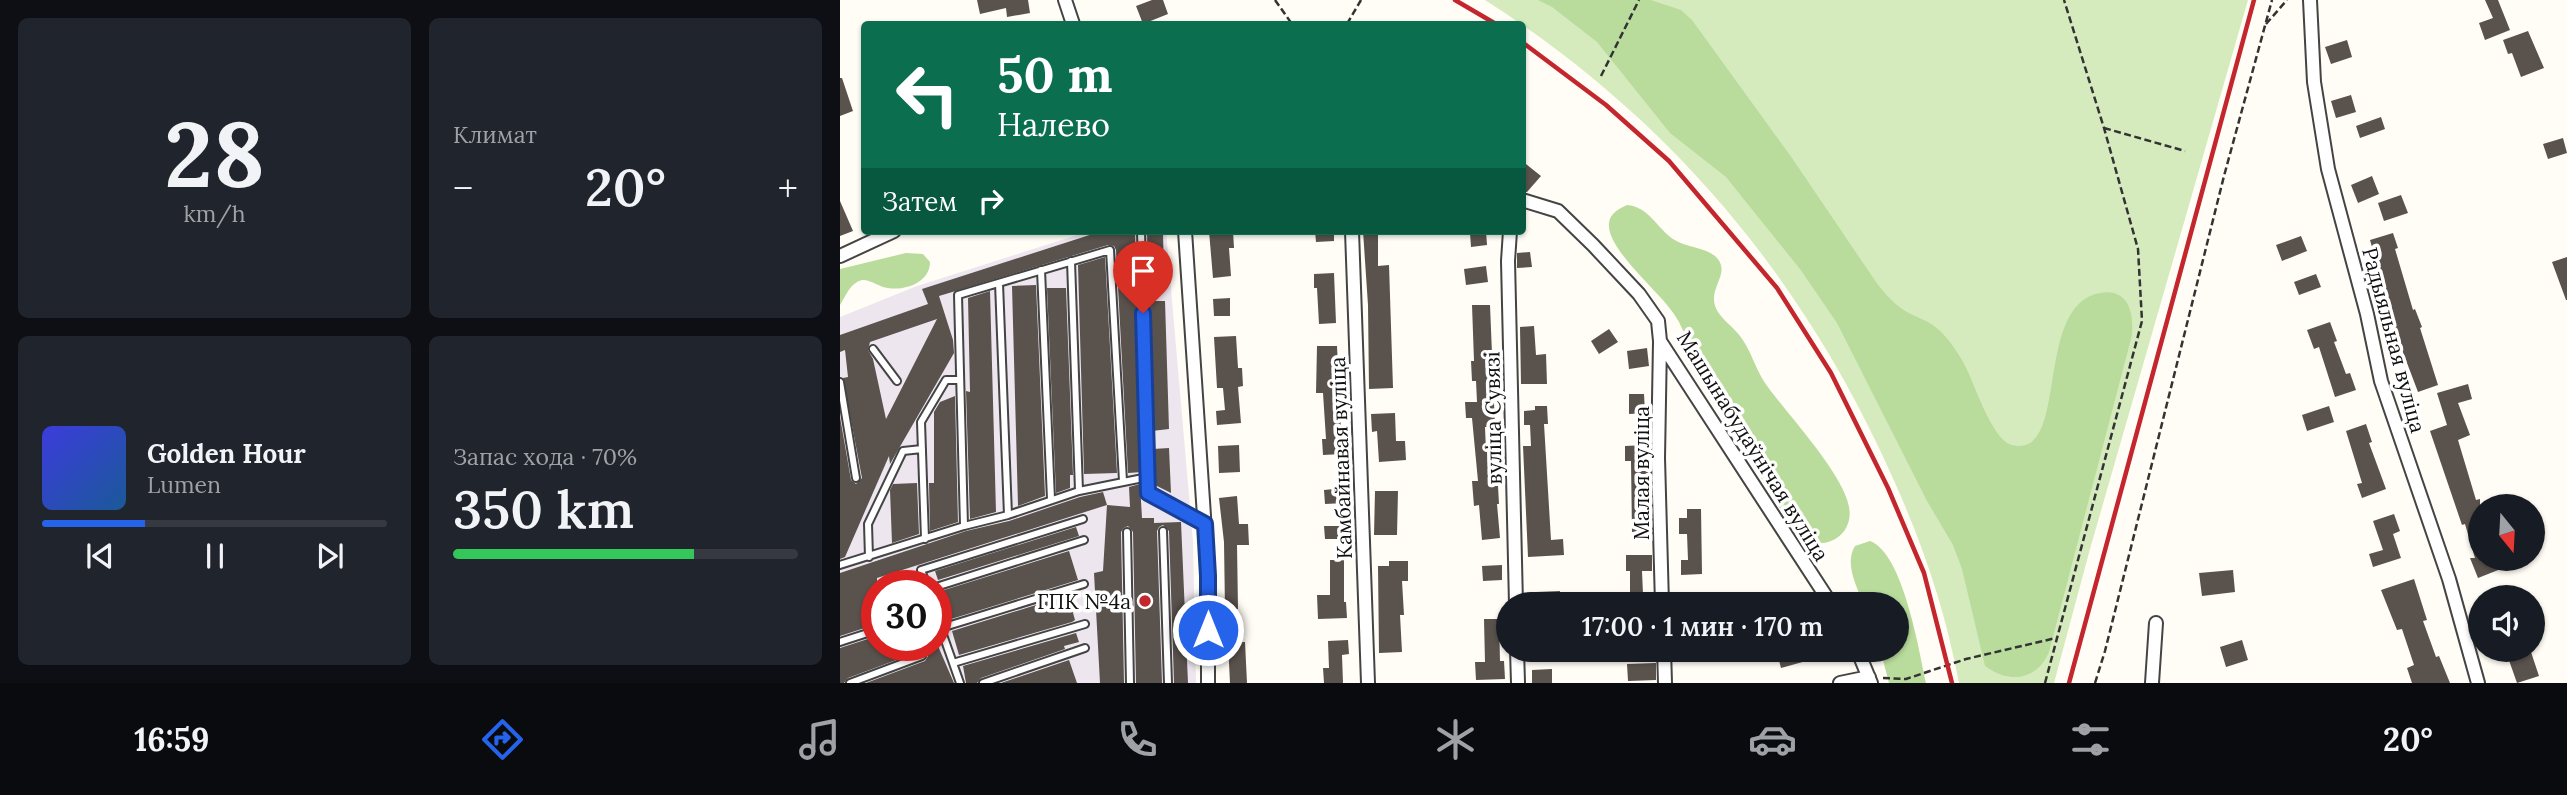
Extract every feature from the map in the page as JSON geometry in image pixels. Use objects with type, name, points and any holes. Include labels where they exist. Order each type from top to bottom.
[{"type":"street","points":[[1065,0],[1072,21]]},
{"type":"street","name":"Радыяльная вуліца","points":[[2310,0],[2314,82],[2328,169],[2367,314],[2381,381],[2449,579],[2478,683]]},
{"type":"street","name":"Машынабудаўнічая вуліца","points":[[1526,201],[1558,211],[1639,294],[1658,321],[1660,341],[1823,592]]},
{"type":"street","points":[[840,256],[885,235]]},
{"type":"street","points":[[1185,235],[1208,576],[1208,683]]},
{"type":"street","name":"Камбайнавая вуліца","points":[[1352,235],[1368,683]]},
{"type":"street","name":"вуліца Сувязі","points":[[1510,235],[1508,261],[1516,592]]},
{"type":"street","name":"Малая вуліца","points":[[1660,341],[1658,458],[1662,592]]},
{"type":"street","points":[[2152,683],[2156,623]]},
{"type":"street","points":[[1517,662],[1518,683]]},
{"type":"street","points":[[1664,662],[1665,683]]},
{"type":"street","points":[[1840,683],[1870,680],[1862,662]]},
{"type":"lane","points":[[1141,235],[1148,493],[1205,524]]},
{"type":"lane","points":[[964,526],[958,295],[1110,250],[1123,481]]},
{"type":"lane","points":[[1071,261],[1079,491]]},
{"type":"lane","points":[[1041,270],[1051,499]]},
{"type":"lane","points":[[999,283],[1008,515]]},
{"type":"lane","points":[[873,349],[897,381]]},
{"type":"lane","points":[[925,539],[921,422],[946,380],[960,380]]},
{"type":"lane","points":[[840,382],[856,478]]},
{"type":"lane","points":[[869,557],[868,524],[903,451],[922,449]]},
{"type":"lane","points":[[840,565],[1079,491],[1148,477]]},
{"type":"lane","points":[[921,570],[1083,519]]},
{"type":"lane","points":[[1163,531],[1168,683]]},
{"type":"lane","points":[[1127,532],[1130,683]]},
{"type":"lane","points":[[952,582],[1084,540]]},
{"type":"lane","points":[[952,625],[1084,584]]},
{"type":"lane","points":[[953,663],[1085,624]]},
{"type":"lane","points":[[840,642],[861,635]]},
{"type":"lane","points":[[983,683],[1085,648]]},
{"type":"lane","points":[[952,660],[960,683]]},
{"type":"lane","points":[[850,683],[909,661]]},
{"type":"path","points":[[1275,0],[1290,21]]},
{"type":"path","points":[[1349,21],[1361,0]]},
{"type":"path","points":[[1601,76],[1639,0]]},
{"type":"path","points":[[2045,683],[2142,321],[2138,249],[2064,0]]},
{"type":"path","points":[[2095,683],[2272,0]]},
{"type":"path","points":[[2265,26],[2287,0]]},
{"type":"path","points":[[2104,128],[2185,151]]},
{"type":"path","points":[[1870,680],[1906,679],[1966,659],[2057,638]]},
{"type":"shaded area","points":[[1077,235],[1166,235],[1193,542],[1196,683],[840,683],[840,317],[917,286]]},
{"type":"green space","points":[[1485,0],[2248,0],[2054,683],[1959,683],[1945,621],[1905,506],[1844,380],[1804,315],[1761,254],[1714,196],[1663,142],[1608,91],[1526,28],[1526,21],[1516,21]]},
{"type":"green space","points":[[1538,0],[1651,0],[1681,10],[1692,20],[1792,158],[1879,286],[1902,309],[1928,322],[1952,344],[1967,369],[1990,421],[2004,441],[2012,445],[2030,443],[2041,429],[2058,350],[2066,324],[2079,304],[2100,293],[2109,292],[2123,298],[2132,318],[2132,335],[2049,652],[2037,669],[2021,677],[2012,677],[1994,672],[1985,666],[1962,569],[1953,545],[1927,501],[1837,323],[1800,269],[1726,177],[1670,133],[1597,42],[1552,7]]},
{"type":"green space","points":[[1627,205],[1647,214],[1673,239],[1713,254],[1721,264],[1722,271],[1714,297],[1718,312],[1744,341],[1765,383],[1813,444],[1845,493],[1849,518],[1844,532],[1836,539],[1817,543],[1796,534],[1703,384],[1683,330],[1674,314],[1616,245],[1609,223],[1615,212]]},
{"type":"green space","points":[[906,253],[923,254],[930,262],[926,275],[916,284],[895,289],[862,280],[851,287],[840,305],[840,269]]},
{"type":"green space","points":[[1870,541],[1882,549],[1892,564],[1903,592],[1859,592],[1851,568],[1855,546]]},
{"type":"green space","points":[[1909,608],[1926,683],[1889,683],[1883,662],[1909,662]]},
{"type":"building","points":[[977,0],[1028,0],[1030,13],[1007,17],[1006,8],[980,14]]},
{"type":"building","points":[[1152,0],[1163,0],[1168,14],[1150,21],[1142,21],[1136,6]]},
{"type":"building","points":[[2485,0],[2498,0],[2510,30],[2485,40],[2479,23],[2493,18]]},
{"type":"building","points":[[2528,31],[2544,68],[2521,77],[2512,53],[2508,54],[2503,40]]},
{"type":"building","points":[[2347,40],[2352,57],[2331,64],[2325,47]]},
{"type":"building","points":[[840,78],[853,111],[840,116]]},
{"type":"building","points":[[2351,95],[2356,112],[2336,118],[2331,101]]},
{"type":"building","points":[[2381,117],[2385,129],[2360,138],[2356,126]]},
{"type":"building","points":[[2563,138],[2567,153],[2548,159],[2543,144]]},
{"type":"building","points":[[1526,164],[1541,176],[1526,192]]},
{"type":"building","points":[[2372,176],[2379,194],[2358,203],[2351,185]]},
{"type":"building","points":[[2401,195],[2408,213],[2384,221],[2378,203]]},
{"type":"building","points":[[840,201],[853,231],[840,236]]},
{"type":"building","points":[[2393,233],[2413,310],[2415,309],[2422,327],[2420,328],[2438,385],[2418,392],[2390,318],[2392,317],[2370,240]]},
{"type":"building","points":[[1090,235],[1135,235],[1142,472],[1128,473],[1116,250],[1114,246],[1108,245],[939,296],[953,340],[954,353],[890,464],[889,456],[845,557],[840,559],[840,417],[851,480],[856,484],[862,478],[843,378],[848,377],[845,350],[840,352],[840,335],[928,304],[922,289]],"holes":[[[937,319],[886,419],[873,359],[868,350],[870,342]]]},
{"type":"building","points":[[1147,235],[1163,235],[1164,283],[1148,284]]},
{"type":"building","points":[[1209,235],[1233,235],[1234,248],[1229,248],[1231,276],[1213,278]]},
{"type":"building","points":[[1315,235],[1334,235],[1334,241],[1316,242]]},
{"type":"building","points":[[1363,235],[1378,235],[1378,266],[1389,265],[1393,388],[1369,389],[1368,305]]},
{"type":"building","points":[[1470,235],[1486,235],[1487,245],[1471,247]]},
{"type":"building","points":[[2301,236],[2307,251],[2282,261],[2276,245]]},
{"type":"building","points":[[1530,252],[1532,267],[1517,268],[1517,253]]},
{"type":"building","points":[[1105,257],[1117,473],[1084,474],[1078,265]]},
{"type":"building","points":[[2567,257],[2567,300],[2566,300],[2552,262]]},
{"type":"building","points":[[1486,266],[1488,282],[1466,285],[1464,269]]},
{"type":"building","points":[[1334,273],[1336,323],[1319,324],[1314,274]]},
{"type":"building","points":[[2316,274],[2321,287],[2299,295],[2294,282]]},
{"type":"building","points":[[1036,285],[1045,496],[1018,506],[1012,286]]},
{"type":"building","points":[[1047,288],[1066,288],[1073,475],[1070,475],[1070,488],[1056,493]]},
{"type":"building","points":[[990,291],[996,512],[970,519],[966,391],[970,392],[968,298]]},
{"type":"building","points":[[1230,298],[1230,316],[1214,316],[1213,299]]},
{"type":"building","points":[[1149,301],[1165,301],[1169,429],[1152,431]]},
{"type":"building","points":[[1472,305],[1490,305],[1495,427],[1485,427],[1486,451],[1496,450],[1499,504],[1500,538],[1482,540],[1479,505],[1474,506],[1472,481],[1478,481],[1472,418],[1466,418],[1465,402],[1477,402],[1476,381],[1472,381]]},
{"type":"building","points":[[2330,322],[2346,374],[2350,373],[2356,390],[2335,397],[2319,347],[2314,349],[2307,330]]},
{"type":"building","points":[[1534,326],[1536,355],[1546,354],[1547,384],[1521,384],[1520,327]]},
{"type":"building","points":[[1609,329],[1618,342],[1599,354],[1591,341]]},
{"type":"building","points":[[1236,336],[1238,368],[1242,368],[1243,386],[1238,387],[1241,423],[1217,425],[1216,411],[1225,410],[1223,388],[1217,388],[1214,337]]},
{"type":"building","points":[[1317,346],[1337,346],[1342,454],[1323,455],[1322,439],[1326,439],[1323,393],[1316,393]]},
{"type":"building","points":[[1647,348],[1649,366],[1629,369],[1627,351]]},
{"type":"building","points":[[2468,384],[2472,399],[2458,403],[2470,435],[2458,440],[2474,494],[2468,494],[2468,534],[2465,524],[2462,525],[2430,431],[2447,425],[2437,393]]},
{"type":"building","points":[[1629,394],[1644,394],[1645,413],[1629,414]]},
{"type":"building","points":[[955,396],[958,522],[930,531],[929,483],[934,483],[934,412],[940,402]]},
{"type":"building","points":[[1535,406],[1547,406],[1548,424],[1544,424],[1551,540],[1563,539],[1564,555],[1528,557],[1523,446],[1531,446],[1530,425],[1524,425],[1524,411],[1535,410]]},
{"type":"building","points":[[2329,406],[2334,422],[2307,431],[2302,415]]},
{"type":"building","points":[[1395,413],[1396,441],[1405,441],[1406,460],[1379,462],[1377,431],[1372,432],[1371,414]]},
{"type":"building","points":[[2366,424],[2372,442],[2369,443],[2386,489],[2362,498],[2357,484],[2362,483],[2346,431]]},
{"type":"building","points":[[1239,445],[1240,472],[1219,473],[1218,446]]},
{"type":"building","points":[[1647,445],[1651,530],[1632,532],[1631,461],[1625,461],[1625,446]]},
{"type":"building","points":[[1169,448],[1171,493],[1153,484],[1153,449]]},
{"type":"building","points":[[917,483],[919,534],[892,543],[890,490],[893,484]]},
{"type":"building","points":[[1140,484],[1142,518],[1154,518],[1154,523],[1181,522],[1188,683],[1174,683],[1169,531],[1163,525],[1157,531],[1162,683],[1136,683],[1133,532],[1128,526],[1121,532],[1124,683],[1100,683],[1094,573],[1103,571],[1107,505],[1130,507],[1129,487]]},
{"type":"building","points":[[1344,488],[1345,503],[1325,504],[1324,490]]},
{"type":"building","points":[[1375,491],[1398,491],[1397,535],[1374,535]]},
{"type":"building","points":[[1103,492],[1107,505],[902,570],[861,570],[861,629],[840,636],[840,573]]},
{"type":"building","points":[[1237,496],[1239,524],[1248,524],[1249,545],[1237,545],[1238,609],[1225,610],[1224,542],[1219,498]]},
{"type":"building","points":[[1687,509],[1701,509],[1702,574],[1681,575],[1681,560],[1688,560],[1687,534],[1679,534],[1679,518],[1687,518]]},
{"type":"building","points":[[2394,514],[2400,531],[2393,534],[2401,558],[2373,567],[2369,554],[2383,550],[2373,521]]},
{"type":"building","points":[[1324,526],[1344,526],[1344,539],[1325,539]]},
{"type":"building","points":[[1076,527],[1079,536],[952,576],[952,570],[938,570]]},
{"type":"building","points":[[1069,551],[1078,580],[952,619],[952,588]]},
{"type":"building","points":[[1626,555],[1652,555],[1652,571],[1642,571],[1643,592],[1630,592],[1630,571],[1626,571]]},
{"type":"building","points":[[1330,560],[1344,560],[1344,602],[1347,618],[1318,619],[1317,595],[1330,595]]},
{"type":"building","points":[[1389,561],[1408,561],[1408,581],[1402,581],[1402,652],[1379,653],[1378,566],[1389,566]]},
{"type":"building","points":[[1502,565],[1502,580],[1483,581],[1482,566]]},
{"type":"building","points":[[2233,570],[2235,592],[2202,596],[2199,573]]},
{"type":"building","points":[[2475,571],[2496,571],[2478,578]]},
{"type":"building","points":[[2414,579],[2427,620],[2423,621],[2436,657],[2439,656],[2450,683],[2412,683],[2407,668],[2414,665],[2402,629],[2397,630],[2381,590]]},
{"type":"building","points":[[1068,595],[1075,620],[959,655],[952,631]]},
{"type":"building","points":[[1484,619],[1496,619],[1496,662],[1504,662],[1505,679],[1476,680],[1475,662],[1485,662]]},
{"type":"building","points":[[1076,633],[1079,642],[1064,646],[1065,649],[981,678],[977,683],[966,683],[963,666]]},
{"type":"building","points":[[1348,640],[1349,654],[1342,655],[1343,683],[1324,683],[1323,668],[1329,668],[1328,641]]},
{"type":"building","points":[[2242,640],[2248,660],[2226,667],[2220,647]]},
{"type":"building","points":[[861,641],[861,661],[894,661],[840,683],[840,648]]},
{"type":"building","points":[[1245,642],[1247,683],[1230,683],[1228,643]]},
{"type":"building","points":[[1069,660],[1077,683],[1001,683]]},
{"type":"building","points":[[925,661],[944,661],[954,683],[866,683]]},
{"type":"building","points":[[1779,662],[1803,662],[1781,668]]},
{"type":"building","points":[[2510,662],[2534,662],[2539,676],[2517,683]]},
{"type":"building","points":[[1656,663],[1656,680],[1628,681],[1627,664]]},
{"type":"building","points":[[1552,669],[1552,683],[1532,683],[1532,670]]},
{"type":"railway","points":[[1455,0],[1491,21]]},
{"type":"railway","points":[[2069,683],[2254,0]]},
{"type":"railway","points":[[1526,45],[1606,105],[1669,161],[1777,288],[1831,373],[1888,488],[1924,573],[1952,683]]},
{"type":"place","name":"ГПК №4а","points":[[1145,601]]},
{"type":"route","points":[[1143,313],[1148,493],[1205,524],[1208,630]]}]
